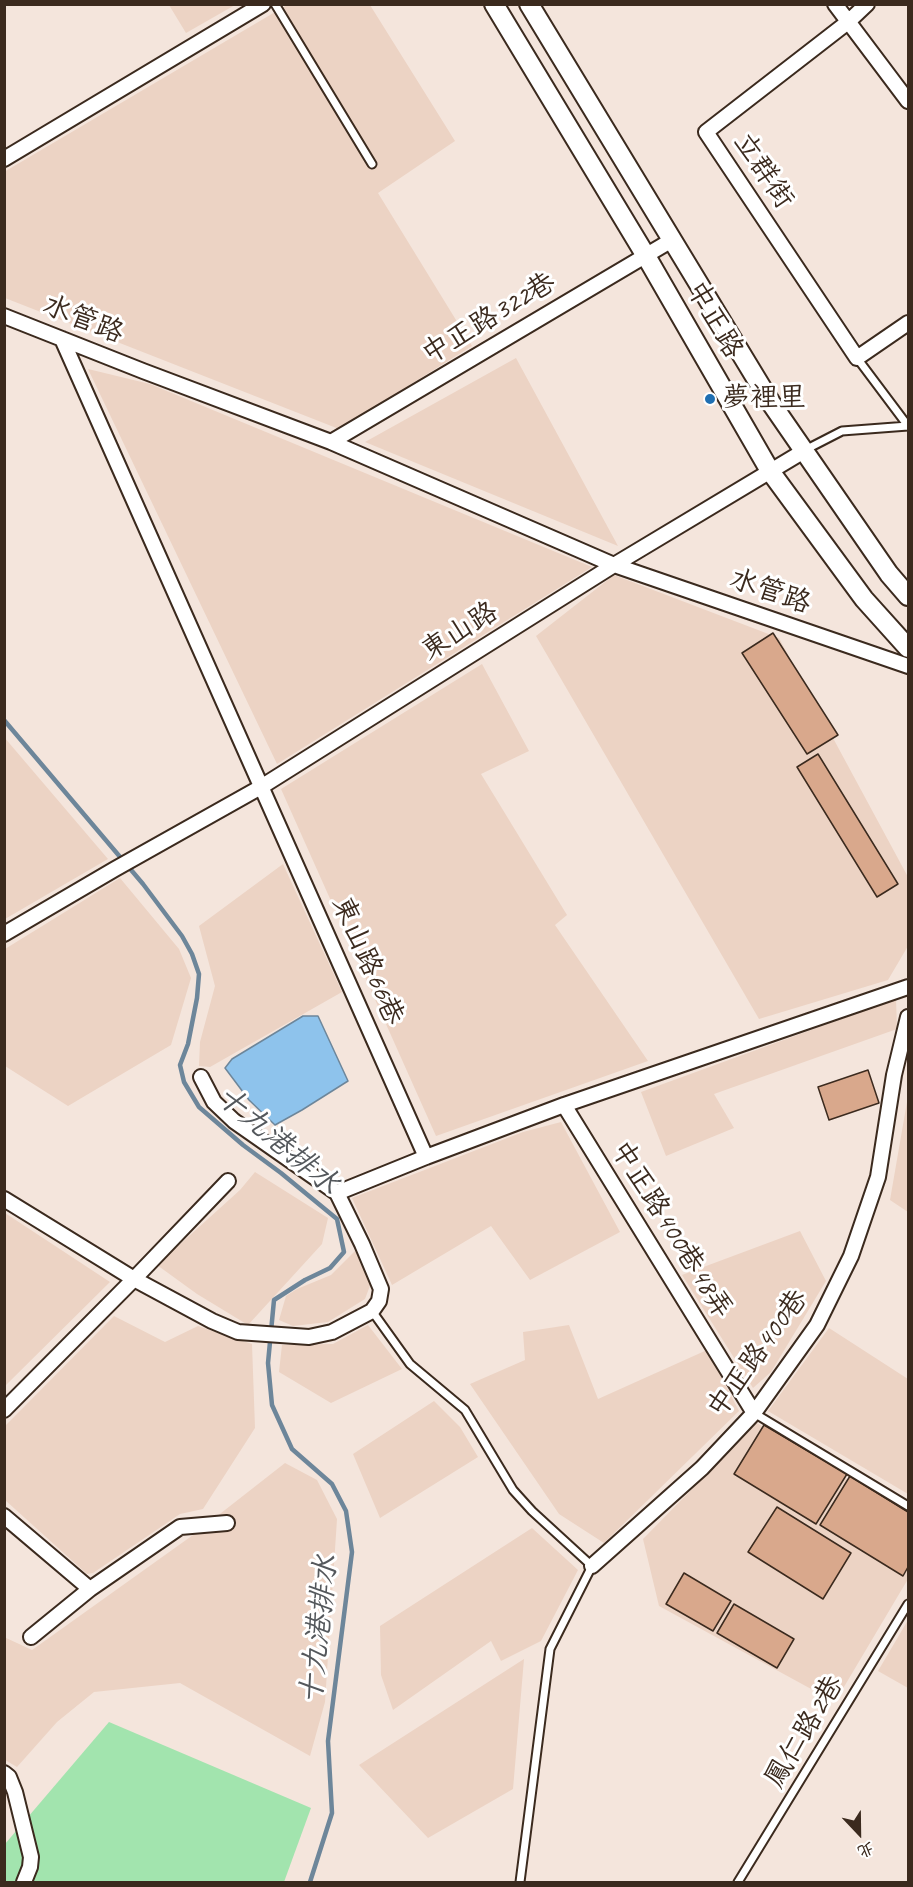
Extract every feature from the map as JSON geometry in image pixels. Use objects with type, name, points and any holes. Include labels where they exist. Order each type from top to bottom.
[{"type":"main road","name":"中正路","points":[[494,4],[646,256],[770,471],[864,599],[909,648]]},
{"type":"main road","name":"中正路","points":[[529,4],[771,403],[889,574],[909,596]]},
{"type":"street","points":[[4,159],[263,4]]},
{"type":"street","points":[[835,4],[909,101]]},
{"type":"street","points":[[848,22],[867,4]]},
{"type":"street","name":"立群街","points":[[848,22],[706,132],[857,358]]},
{"type":"street","name":"中正路322巷","points":[[331,442],[672,240]]},
{"type":"street","name":"水管路","points":[[4,316],[331,442],[614,565],[909,666]]},
{"type":"street","points":[[857,358],[909,323]]},
{"type":"street","name":"東山路66巷","points":[[62,339],[426,1157]]},
{"type":"street","name":"東山路","points":[[4,934],[261,787],[614,565],[804,451]]},
{"type":"street","points":[[336,1193],[564,1105],[909,987]]},
{"type":"street","name":"中正路400巷","points":[[592,1566],[702,1468],[754,1413],[817,1325],[851,1256],[878,1177],[894,1075],[909,1017]]},
{"type":"street","points":[[4,1199],[134,1279],[212,1321],[238,1332],[309,1337],[332,1332],[372,1311],[379,1301],[381,1289],[362,1244],[336,1193],[234,1121],[214,1102],[201,1077]]},
{"type":"street","name":"中正路400巷48弄","points":[[564,1105],[754,1413]]},
{"type":"street","points":[[7,1404],[134,1279],[228,1181]]},
{"type":"street","points":[[4,1516],[90,1589]]},
{"type":"street","points":[[31,1636],[90,1589],[180,1527],[227,1523]]},
{"type":"street","points":[[4,1773],[9,1777],[15,1792],[31,1857],[30,1868],[24,1882]]},
{"type":"lane","points":[[275,4],[372,164]]},
{"type":"lane","points":[[857,358],[909,426]]},
{"type":"lane","points":[[804,451],[842,431],[909,426]]},
{"type":"lane","points":[[372,1311],[410,1364],[465,1410],[513,1490],[532,1511],[592,1566],[550,1648],[520,1882]]},
{"type":"lane","points":[[754,1413],[909,1506]]},
{"type":"lane","name":"鳳仁路2巷","points":[[738,1882],[909,1604]]},
{"type":"shaded area","points":[[169,5],[235,5],[186,33]]},
{"type":"shaded area","points":[[287,5],[370,5],[455,141],[378,193],[472,346],[339,429],[5,298],[4,172]]},
{"type":"shaded area","points":[[516,358],[618,546],[365,442]]},
{"type":"shaded area","points":[[88,369],[150,384],[592,567],[277,764]]},
{"type":"shaded area","points":[[614,575],[779,638],[908,877],[908,946],[888,980],[759,1019],[536,636]]},
{"type":"shaded area","points":[[482,664],[529,751],[481,774],[567,915],[555,925],[648,1061],[436,1136],[281,789]]},
{"type":"shaded area","points":[[4,737],[108,859],[5,919],[4,919]]},
{"type":"shaded area","points":[[283,864],[342,992],[210,1067],[199,1066],[200,1042],[215,986],[199,926]]},
{"type":"shaded area","points":[[120,878],[179,949],[191,978],[171,1045],[68,1106],[5,1066],[5,949]]},
{"type":"shaded area","points":[[896,999],[897,1029],[714,1094],[734,1128],[666,1156],[641,1092]]},
{"type":"shaded area","points":[[908,1096],[908,1212],[890,1200]]},
{"type":"shaded area","points":[[561,1122],[620,1232],[530,1280],[491,1226],[392,1285],[352,1198],[523,1132]]},
{"type":"shaded area","points":[[255,1172],[328,1218],[322,1244],[248,1325],[197,1294],[157,1265],[240,1190]]},
{"type":"shaded area","points":[[5,1213],[110,1282],[5,1386]]},
{"type":"shaded area","points":[[800,1231],[826,1281],[771,1372],[753,1388],[682,1275]]},
{"type":"shaded area","points":[[355,1251],[371,1283],[365,1299],[328,1322],[293,1326],[279,1320],[286,1296],[331,1275]]},
{"type":"shaded area","points":[[114,1316],[165,1342],[198,1326],[252,1344],[255,1428],[203,1509],[180,1514],[93,1573],[87,1574],[5,1500],[5,1426]]},
{"type":"shaded area","points":[[368,1325],[402,1369],[331,1403],[279,1372],[282,1345],[333,1344]]},
{"type":"shaded area","points":[[569,1325],[598,1399],[707,1350],[739,1411],[604,1543],[559,1514],[470,1384],[525,1360],[523,1332]]},
{"type":"shaded area","points":[[829,1328],[908,1379],[908,1494],[768,1411]]},
{"type":"shaded area","points":[[434,1401],[460,1427],[478,1457],[380,1518],[353,1454]]},
{"type":"shaded area","points":[[757,1423],[908,1517],[908,1579],[835,1702],[659,1606],[643,1539]]},
{"type":"shaded area","points":[[285,1463],[317,1480],[337,1519],[325,1702],[310,1756],[180,1683],[94,1692],[57,1722],[17,1767],[5,1760],[4,1637],[32,1650],[193,1535]]},
{"type":"shaded area","points":[[532,1528],[578,1570],[541,1641],[501,1661],[491,1641],[393,1710],[381,1675],[380,1626]]},
{"type":"shaded area","points":[[908,1620],[908,1688],[878,1671]]},
{"type":"shaded area","points":[[524,1659],[513,1789],[428,1838],[359,1765]]},
{"type":"green space","points":[[109,1722],[311,1808],[284,1882],[5,1882],[5,1844]]},
{"type":"water","points":[[303,1016],[318,1016],[348,1081],[275,1125],[249,1100],[225,1068],[232,1059]]},
{"type":"building","points":[[773,633],[838,735],[807,754],[742,653]]},
{"type":"building","points":[[818,754],[898,884],[877,897],[797,767]]},
{"type":"building","points":[[868,1070],[879,1103],[829,1120],[818,1087]]},
{"type":"building","points":[[764,1425],[847,1474],[816,1524],[734,1474]]},
{"type":"building","points":[[850,1476],[908,1512],[908,1567],[903,1576],[820,1525]]},
{"type":"building","points":[[777,1507],[851,1553],[823,1599],[748,1552]]},
{"type":"building","points":[[684,1573],[731,1601],[713,1631],[666,1604]]},
{"type":"building","points":[[734,1604],[794,1639],[777,1668],[717,1633]]},
{"type":"waterway","name":"十九港排水","points":[[4,720],[143,884],[182,936],[192,954],[199,974],[197,998],[188,1044],[180,1065],[184,1082],[199,1107],[337,1219],[344,1252],[330,1268],[305,1280],[274,1300],[268,1363],[272,1405],[292,1449],[332,1484],[346,1511],[352,1552],[328,1741],[332,1813],[310,1882]]},
{"type":"place","name":"夢裡里","points":[[710,399]]}]
